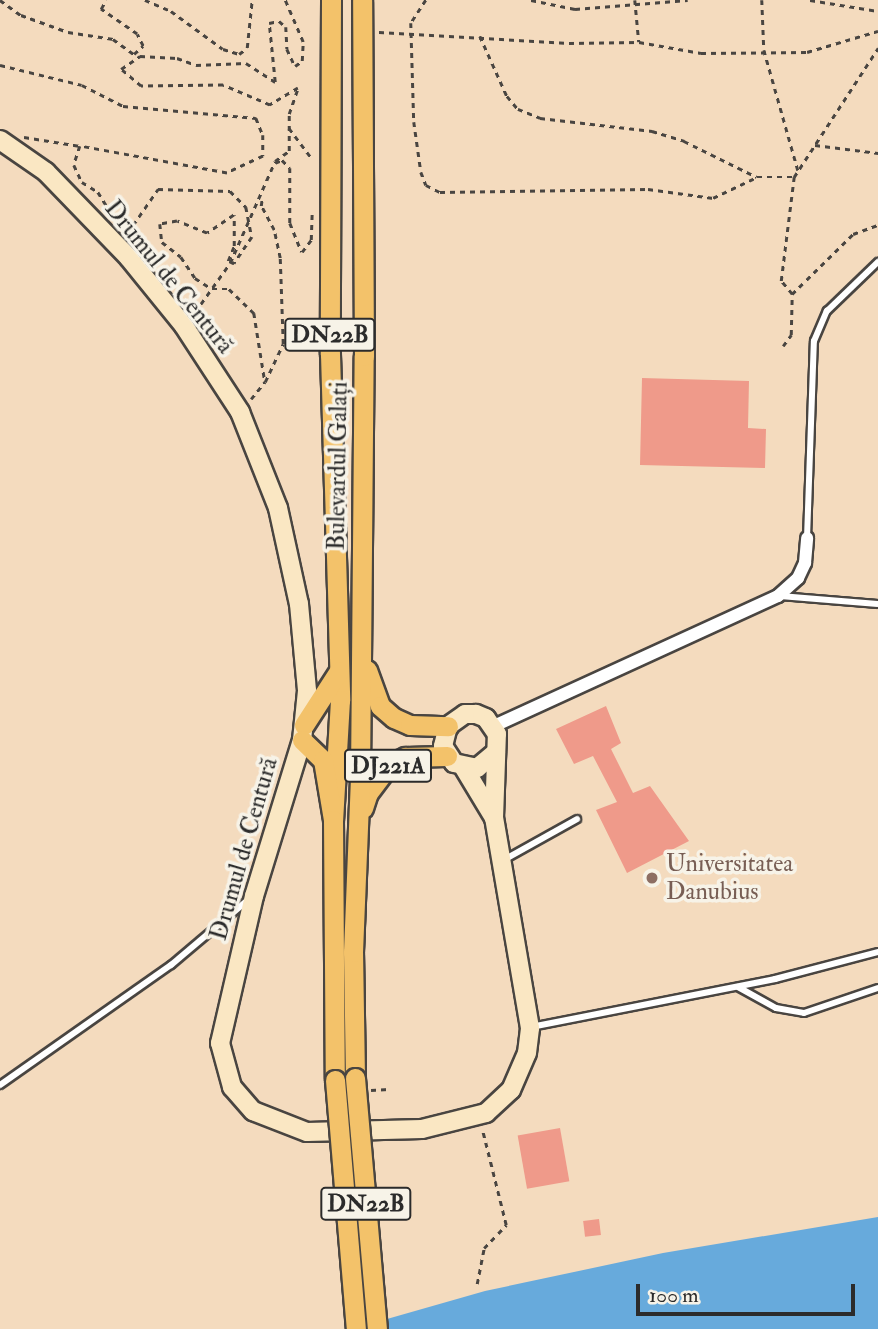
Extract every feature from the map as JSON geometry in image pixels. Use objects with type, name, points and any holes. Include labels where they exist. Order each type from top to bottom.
[{"type":"main road","name":"Bulevardul Galați","points":[[331,0],[330,354],[340,700],[333,820]]},
{"type":"main road","name":"Bulevardul Galați","points":[[359,819],[362,0]]},
{"type":"main road","name":"DJ221A","points":[[361,645],[380,706],[410,725],[448,726]]},
{"type":"main road","points":[[333,820],[323,760],[303,732],[339,671]]},
{"type":"main road","name":"DJ221A","points":[[359,819],[368,793],[390,764],[405,757],[447,755]]},
{"type":"main road","name":"DN22B","points":[[359,819],[354,900],[355,1078],[377,1329]]},
{"type":"main road","name":"DN22B","points":[[333,820],[335,1080],[356,1329]]},
{"type":"street","name":"Drumul de Centură","points":[[5,143],[46,172],[184,326],[240,412],[278,508],[299,604],[306,659],[303,732],[254,896],[220,1043],[227,1075],[241,1100],[269,1121],[307,1132],[422,1129],[474,1117],[496,1106],[511,1090],[527,1053],[530,1028],[494,818],[494,726]]},
{"type":"street","points":[[494,726],[778,596],[805,564],[807,538]]},
{"type":"street","name":"DJ221A","points":[[447,755],[444,735],[448,726],[466,714],[486,718],[494,726]]},
{"type":"street","name":"DJ221A","points":[[464,768],[488,762],[496,752]]},
{"type":"street","name":"Drumul de Centură","points":[[447,755],[464,768],[494,818]]},
{"type":"lane","points":[[807,538],[814,341],[827,311],[878,262]]},
{"type":"lane","points":[[778,596],[878,604]]},
{"type":"lane","points":[[501,862],[577,819]]},
{"type":"lane","points":[[0,1085],[171,965],[254,896]]},
{"type":"lane","points":[[530,1028],[738,987],[878,952]]},
{"type":"lane","points":[[738,987],[776,1008],[804,1013],[878,988]]},
{"type":"path","points":[[0,0],[21,15],[68,32],[113,39],[134,54],[143,46],[137,34],[101,9],[106,0]]},
{"type":"path","points":[[145,0],[171,12],[223,49],[239,54],[247,48],[252,0]]},
{"type":"path","points":[[184,326],[230,262],[264,191],[274,163],[289,151],[289,128],[298,88],[270,105],[223,85],[141,86],[121,69],[140,56],[177,58],[196,65],[246,63],[275,82],[270,23],[279,21],[286,27],[286,49],[295,66],[302,61],[303,42],[285,0]]},
{"type":"path","points":[[426,0],[410,31],[421,173],[426,185],[440,192],[649,189],[713,198],[757,177],[794,177]]},
{"type":"path","points":[[531,0],[575,9],[688,0]]},
{"type":"path","points":[[635,0],[639,42]]},
{"type":"path","points":[[762,0],[764,50],[799,171]]},
{"type":"path","points":[[810,0],[878,11]]},
{"type":"path","points":[[362,32],[410,31],[569,43],[639,42],[701,53],[764,50],[807,52],[878,31]]},
{"type":"path","points":[[480,36],[507,96],[519,109],[540,118],[652,131],[684,141],[757,177]]},
{"type":"path","points":[[783,346],[791,335],[792,294],[781,281],[794,177],[878,48]]},
{"type":"path","points":[[0,65],[82,85],[123,106],[256,118],[263,135],[263,156],[227,173],[24,137],[5,143]]},
{"type":"path","points":[[289,128],[315,167]]},
{"type":"path","points":[[815,145],[878,153]]},
{"type":"path","points":[[80,146],[74,165],[82,183],[98,192],[114,218],[133,225],[158,188],[230,191],[246,207],[252,237],[233,264],[230,262]]},
{"type":"path","points":[[274,163],[282,160],[290,168],[290,223],[302,252],[311,240],[313,204]]},
{"type":"path","points":[[240,412],[265,382],[283,344],[280,258],[274,230],[261,206],[264,191]]},
{"type":"path","points":[[230,262],[237,220],[234,215],[207,233],[177,220],[160,224],[162,242],[181,257],[195,278],[212,289],[229,289],[254,313],[265,382]]},
{"type":"path","points":[[792,294],[853,234],[878,225]]},
{"type":"path","points":[[371,1090],[389,1089]]},
{"type":"path","points":[[474,1117],[485,1134],[506,1225],[484,1248],[477,1284]]},
{"type":"water","points":[[878,1217],[878,1329],[352,1329],[485,1291],[663,1253]]},
{"type":"building","points":[[642,378],[749,381],[748,428],[766,429],[765,468],[640,465]]},
{"type":"building","points":[[606,706],[621,743],[611,749],[633,793],[650,786],[689,841],[627,873],[596,810],[617,802],[593,756],[574,764],[556,729]]},
{"type":"building","points":[[560,1128],[569,1181],[527,1189],[518,1135]]},
{"type":"building","points":[[599,1219],[601,1235],[585,1237],[583,1221]]},
{"type":"place","name":"Universitatea Danubius","points":[[652,878]]}]
